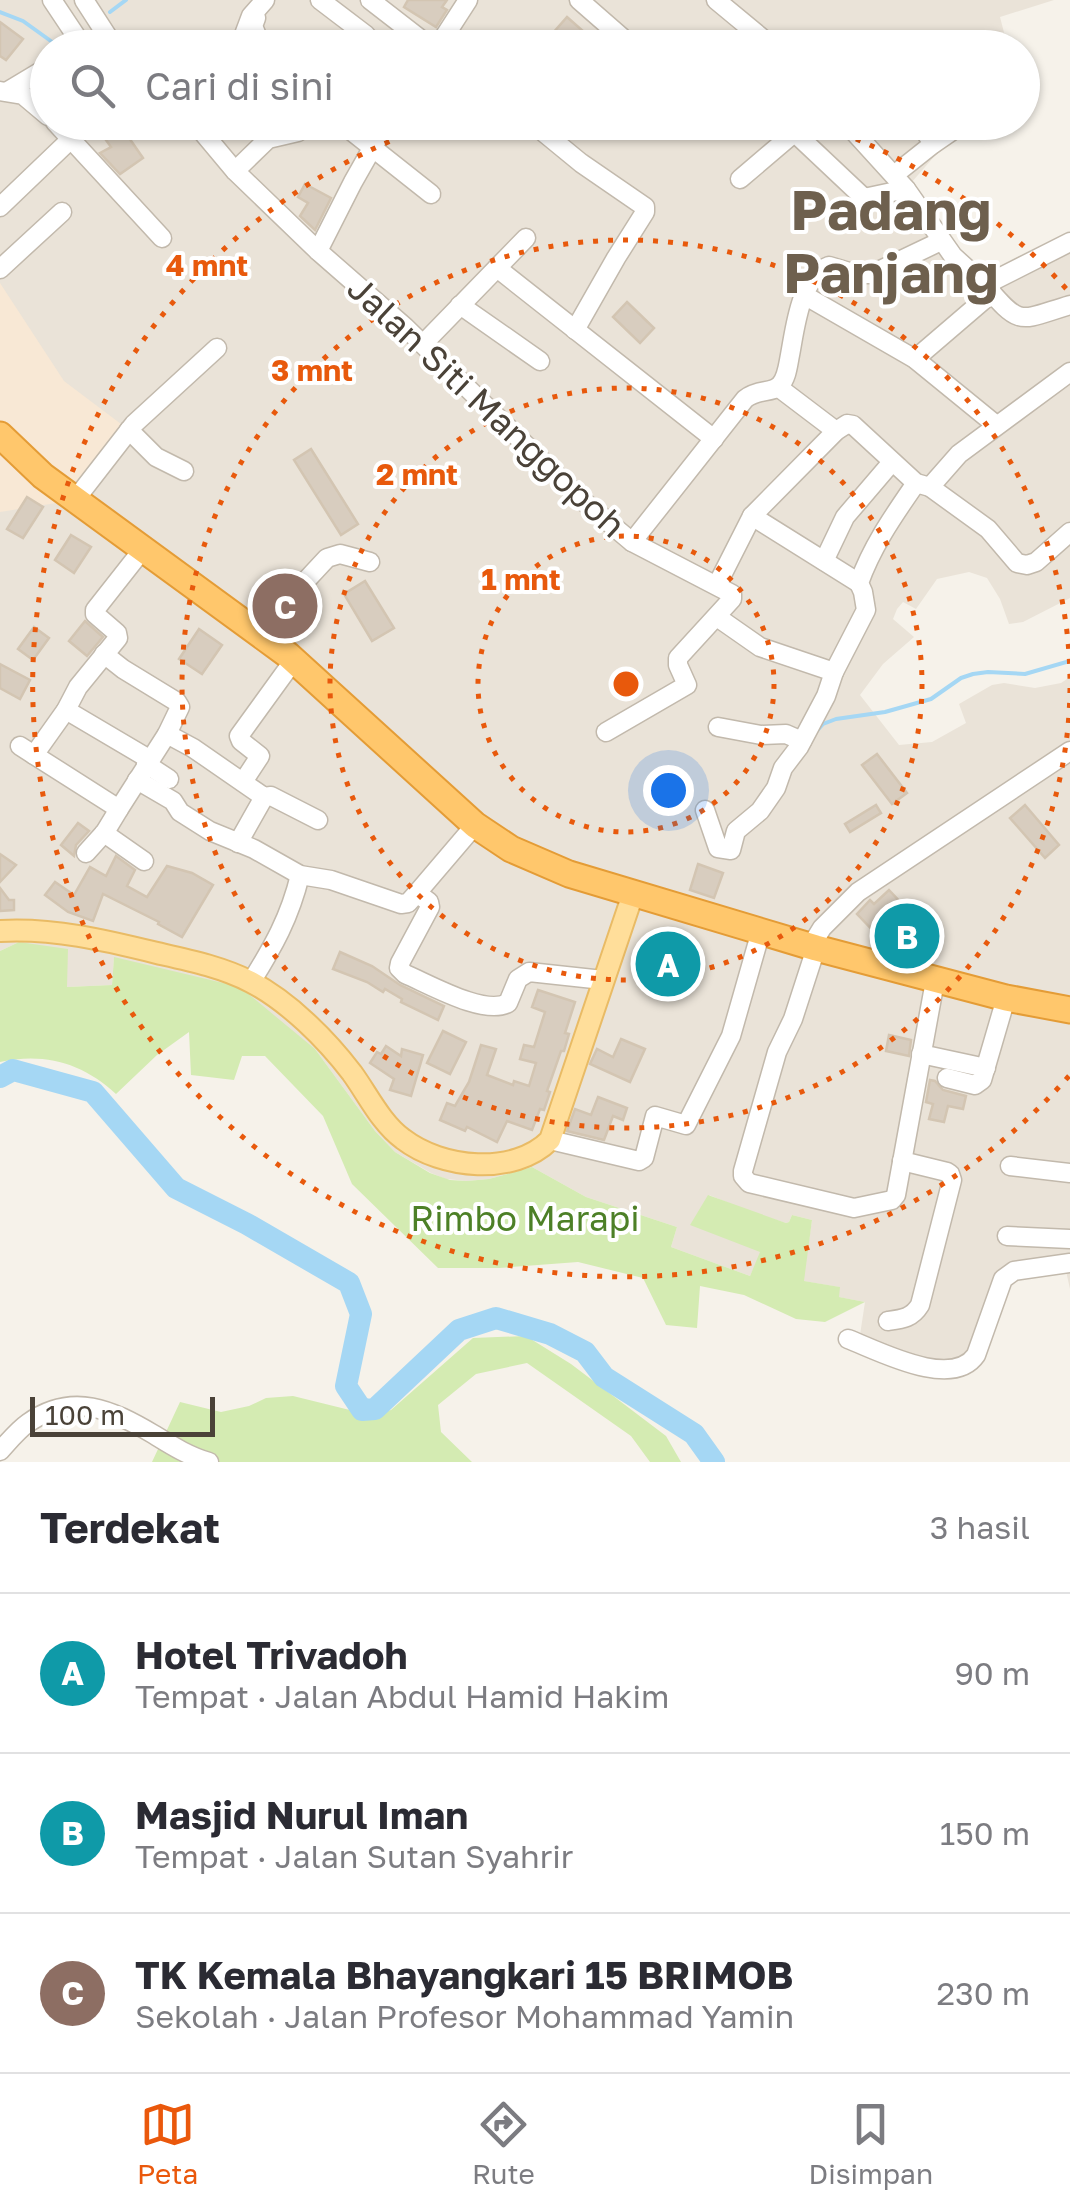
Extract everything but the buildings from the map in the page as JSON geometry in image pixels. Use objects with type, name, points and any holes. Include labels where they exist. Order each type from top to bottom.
[{"type":"highway","points":[[0,435],[75,500],[294,660],[502,844],[530,859],[633,894],[814,947],[935,981],[1070,1010]]},
{"type":"main road","points":[[0,931],[64,932],[191,962],[251,982],[280,1001],[328,1046],[400,1137],[439,1157],[502,1163],[539,1151],[550,1140],[633,894]]},
{"type":"street","points":[[52,0],[72,30]]},
{"type":"street","points":[[84,0],[103,30]]},
{"type":"street","points":[[246,30],[251,16],[265,0]]},
{"type":"street","points":[[320,0],[346,7],[363,30]]},
{"type":"street","points":[[370,0],[411,30]]},
{"type":"street","points":[[447,30],[468,0]]},
{"type":"street","points":[[579,0],[613,30]]},
{"type":"street","points":[[716,0],[752,30]]},
{"type":"street","points":[[255,30],[256,18]]},
{"type":"street","points":[[4,91],[30,77]]},
{"type":"street","points":[[4,91],[30,100]]},
{"type":"street","points":[[0,207],[70,140]]},
{"type":"street","points":[[74,140],[162,238]]},
{"type":"street","points":[[209,140],[235,172],[318,251]]},
{"type":"street","points":[[235,172],[267,140]]},
{"type":"street","points":[[363,140],[431,194]]},
{"type":"street","name":"Jalan Siti Manggopoh","points":[[376,140],[318,251],[422,344],[543,464],[632,542],[751,394],[778,387]]},
{"type":"street","points":[[554,140],[645,207],[646,212],[575,330]]},
{"type":"street","points":[[740,180],[787,140]]},
{"type":"street","points":[[812,140],[864,198],[900,182],[939,140]]},
{"type":"street","points":[[862,140],[900,182],[953,256],[1014,315],[1022,318],[1070,305]]},
{"type":"street","points":[[930,140],[933,144]]},
{"type":"street","points":[[0,268],[62,212]]},
{"type":"street","points":[[422,344],[526,238]]},
{"type":"street","points":[[836,431],[778,387],[787,370],[804,295],[817,272],[829,266],[868,275],[940,241]]},
{"type":"street","points":[[915,359],[988,289],[1070,242]]},
{"type":"street","points":[[497,268],[714,438]]},
{"type":"street","points":[[804,295],[915,359],[996,425]]},
{"type":"street","points":[[460,305],[540,362]]},
{"type":"street","points":[[75,500],[129,430],[217,348]]},
{"type":"street","points":[[858,583],[882,533],[923,485],[996,425],[1070,372]]},
{"type":"street","points":[[717,585],[752,516],[842,425],[853,425],[892,462],[988,529],[1017,563],[1036,562],[1070,532]]},
{"type":"street","points":[[129,430],[156,457],[184,471]]},
{"type":"street","points":[[824,561],[845,517],[892,462]]},
{"type":"street","points":[[705,810],[717,846],[731,850],[736,831],[767,802],[778,784],[783,768],[826,696],[866,610],[864,592],[858,583],[752,516]]},
{"type":"street","points":[[606,732],[685,687],[687,681],[678,658],[733,596],[632,542]]},
{"type":"street","points":[[94,612],[143,548]]},
{"type":"street","points":[[258,632],[327,558],[340,554],[370,562]]},
{"type":"street","points":[[80,599],[118,636],[78,686],[66,710],[27,750],[119,809]]},
{"type":"street","points":[[717,617],[760,647],[834,672]]},
{"type":"street","points":[[86,853],[104,833],[180,710],[179,704],[104,654]]},
{"type":"street","points":[[243,782],[260,756],[239,736],[294,660]]},
{"type":"street","points":[[66,710],[144,768],[180,812],[210,831],[300,875],[330,880],[401,904],[417,893],[475,824]]},
{"type":"street","points":[[718,727],[762,735],[786,734],[802,741]]},
{"type":"street","points":[[167,734],[264,797],[272,796],[318,820]]},
{"type":"street","points":[[935,981],[931,1070],[902,1161],[896,1196],[854,1208],[749,1183],[743,1176],[777,1052],[793,1019],[822,928],[858,892],[1070,751]]},
{"type":"street","points":[[144,768],[169,779]]},
{"type":"street","points":[[238,843],[264,797]]},
{"type":"street","points":[[104,833],[144,861]]},
{"type":"street","points":[[251,982],[277,941],[300,875]]},
{"type":"street","points":[[417,893],[430,906],[400,962],[399,968],[405,974],[477,1004],[497,1007],[508,1003],[518,979],[528,972],[603,980]]},
{"type":"street","points":[[550,1140],[642,1161],[655,1116],[686,1126],[730,1036],[761,931]]},
{"type":"street","points":[[931,1070],[975,1085],[982,1080],[1006,998]]},
{"type":"street","points":[[931,1070],[986,1068]]},
{"type":"street","points":[[888,1321],[905,1319],[920,1305],[952,1180],[947,1172],[902,1161]]},
{"type":"street","points":[[1010,1166],[1070,1172]]},
{"type":"street","points":[[1007,1236],[1070,1239]]},
{"type":"street","points":[[848,1340],[926,1368],[964,1367],[976,1356],[1003,1279],[1014,1272],[1070,1263]]},
{"type":"street","points":[[0,1451],[30,1422],[53,1411],[80,1406],[111,1411],[192,1457],[209,1462]]},
{"type":"shaded area","points":[[0,0],[1054,0],[1000,17],[1003,30],[30,30],[30,140],[944,140],[911,183],[943,239],[983,273],[991,275],[1070,241],[1070,598],[1023,622],[1009,624],[987,578],[969,572],[937,579],[916,609],[903,602],[897,609],[893,619],[914,637],[883,664],[860,695],[899,745],[932,742],[966,723],[959,704],[992,685],[1035,688],[1061,683],[1070,677],[1070,1289],[1064,1262],[1014,1269],[988,1336],[951,1368],[860,1335],[865,1302],[838,1297],[839,1287],[803,1281],[812,1220],[792,1215],[786,1223],[709,1195],[761,1252],[750,1276],[671,1247],[677,1227],[586,1197],[532,1167],[489,1179],[446,1179],[395,1152],[315,1049],[114,958],[112,985],[67,987],[19,942],[0,951]]},
{"type":"shaded area","points":[[0,283],[64,381],[129,430],[75,500],[0,512]]},
{"type":"green space","name":"Rimbo Marapi","points":[[19,942],[68,949],[67,987],[112,985],[114,957],[240,987],[315,1049],[395,1152],[430,1173],[467,1181],[532,1167],[586,1197],[677,1227],[671,1247],[750,1276],[760,1252],[690,1225],[708,1195],[786,1223],[792,1215],[812,1220],[804,1281],[840,1287],[839,1297],[865,1302],[825,1322],[796,1319],[744,1295],[700,1286],[697,1328],[666,1325],[643,1278],[578,1262],[438,1268],[352,1184],[323,1116],[265,1056],[242,1056],[234,1080],[191,1075],[189,1032],[157,1055],[116,1094],[90,1075],[62,1063],[32,1058],[0,1062],[0,951]]},
{"type":"green space","points":[[526,1336],[571,1364],[666,1436],[681,1462],[650,1462],[631,1436],[527,1363],[476,1374],[438,1405],[441,1432],[472,1462],[152,1462],[180,1402],[221,1412],[266,1398],[293,1396],[370,1415],[391,1410],[473,1338]]},
{"type":"waterway","points":[[110,12],[126,0]]},
{"type":"waterway","points":[[0,12],[36,30]]},
{"type":"waterway","points":[[815,733],[823,724],[836,719],[885,712],[931,699],[973,674],[1025,674],[1070,661]]},
{"type":"waterway","points":[[0,1077],[13,1070],[93,1092],[176,1188],[349,1283],[361,1314],[346,1386],[362,1410],[375,1409],[459,1330],[496,1318],[550,1334],[585,1352],[604,1377],[694,1434],[714,1462]]},
{"type":"place","name":"TK Kemala Bhayangkari 15 BRIMOB","points":[[285,606]]},
{"type":"place","name":"Masjid Nurul Iman","points":[[907,936]]},
{"type":"place","name":"Hotel Trivadoh","points":[[668,964]]},
{"type":"district","name":"Padang Panjang","points":[[891,240]]}]
